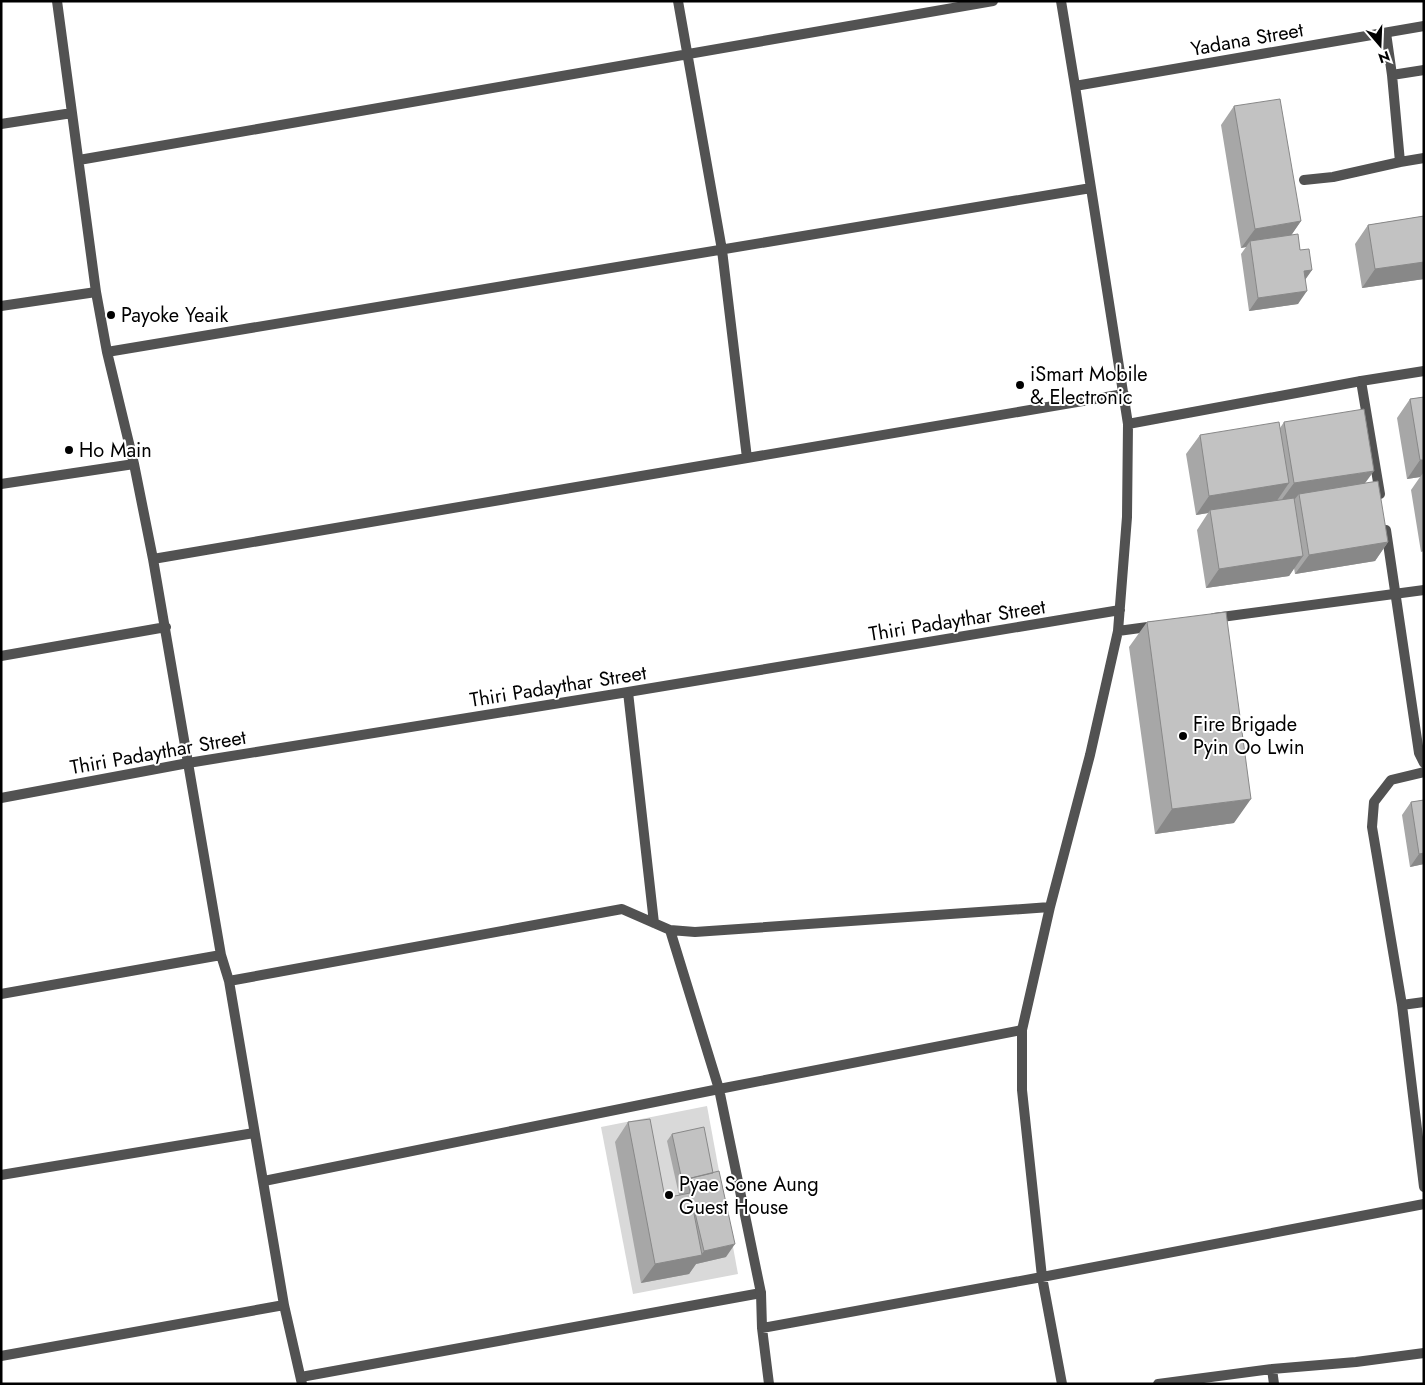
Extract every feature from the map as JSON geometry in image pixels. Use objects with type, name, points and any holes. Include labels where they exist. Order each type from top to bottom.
[{"type":"street","points":[[57,1],[96,292],[107,352],[134,464],[166,627],[188,763],[222,955],[229,982],[284,1305],[301,1380],[761,1293]]},
{"type":"street","points":[[678,1],[722,250],[747,458]]},
{"type":"street","points":[[79,160],[993,1]]},
{"type":"street","points":[[1061,1],[1128,424],[1127,517],[1118,631],[1090,755],[1050,907],[1022,1030],[1022,1090],[1042,1277],[1062,1384]]},
{"type":"street","name":"Yadana Street","points":[[1075,86],[1424,26]]},
{"type":"street","points":[[1386,32],[1400,162]]},
{"type":"street","points":[[1392,75],[1424,70]]},
{"type":"street","points":[[1,124],[72,113]]},
{"type":"street","points":[[1304,180],[1333,178],[1424,158]]},
{"type":"street","points":[[107,352],[1091,188]]},
{"type":"street","points":[[1,306],[96,292]]},
{"type":"street","points":[[1128,424],[1424,371]]},
{"type":"street","points":[[1361,381],[1396,594],[1419,753],[1424,763]]},
{"type":"street","points":[[153,559],[1124,394]]},
{"type":"street","points":[[1,484],[134,464]]},
{"type":"street","points":[[1204,619],[1424,590]]},
{"type":"street","name":"Thiri Padaythar Street","points":[[1,798],[188,763],[1120,610]]},
{"type":"street","points":[[1118,631],[1166,624]]},
{"type":"street","points":[[1,656],[166,627]]},
{"type":"street","points":[[628,692],[654,923]]},
{"type":"street","points":[[1424,772],[1391,780],[1374,802],[1372,827],[1402,1006],[1424,1187]]},
{"type":"street","points":[[229,982],[622,909],[670,930],[696,932],[1050,907]]},
{"type":"street","points":[[670,930],[719,1089],[761,1293],[762,1328],[769,1384]]},
{"type":"street","points":[[1,994],[222,955]]},
{"type":"street","points":[[1402,1006],[1424,1002]]},
{"type":"street","points":[[264,1181],[1022,1030]]},
{"type":"street","points":[[1,1174],[254,1133]]},
{"type":"street","points":[[762,1328],[1424,1204]]},
{"type":"street","points":[[1,1356],[284,1305]]},
{"type":"street","points":[[1158,1384],[1272,1369],[1356,1362],[1424,1353]]},
{"type":"street","points":[[1272,1369],[1274,1384]]},
{"type":"shaded area","name":"Pyae Sone Aung Guest House","points":[[707,1106],[738,1274],[633,1294],[601,1127]]},
{"type":"building","points":[[1280,99],[1301,221],[1255,229],[1234,106]]},
{"type":"building","points":[[1424,216],[1424,262],[1375,269],[1368,225]]},
{"type":"building","points":[[1298,234],[1300,250],[1309,249],[1312,270],[1304,271],[1307,291],[1258,298],[1250,241]]},
{"type":"building","points":[[1424,397],[1424,460],[1420,460],[1410,399]]},
{"type":"building","points":[[1364,409],[1374,471],[1294,483],[1284,422]]},
{"type":"building","points":[[1279,422],[1289,483],[1209,496],[1200,435]]},
{"type":"building","points":[[1378,481],[1388,542],[1309,555],[1299,494]]},
{"type":"building","points":[[1294,498],[1303,556],[1219,569],[1210,510]]},
{"type":"building","points":[[1226,612],[1251,799],[1172,809],[1147,622]]},
{"type":"building","points":[[1424,800],[1424,853],[1419,854],[1411,802]]},
{"type":"building","points":[[650,1119],[665,1198],[690,1193],[702,1255],[655,1264],[628,1122]]},
{"type":"building","points":[[704,1127],[713,1173],[687,1179],[683,1185],[672,1134]]},
{"type":"building","points":[[719,1171],[735,1244],[704,1251],[687,1179]]},
{"type":"place","name":"Payoke Yeaik","points":[[111,315]]},
{"type":"place","name":"iSmart Mobile & Electronic","points":[[1020,385]]},
{"type":"place","name":"Ho Main","points":[[69,450]]},
{"type":"place","name":"Fire Brigade Pyin Oo Lwin","points":[[1183,736]]},
{"type":"place","name":"Pyae Sone Aung Guest House","points":[[669,1195]]}]
